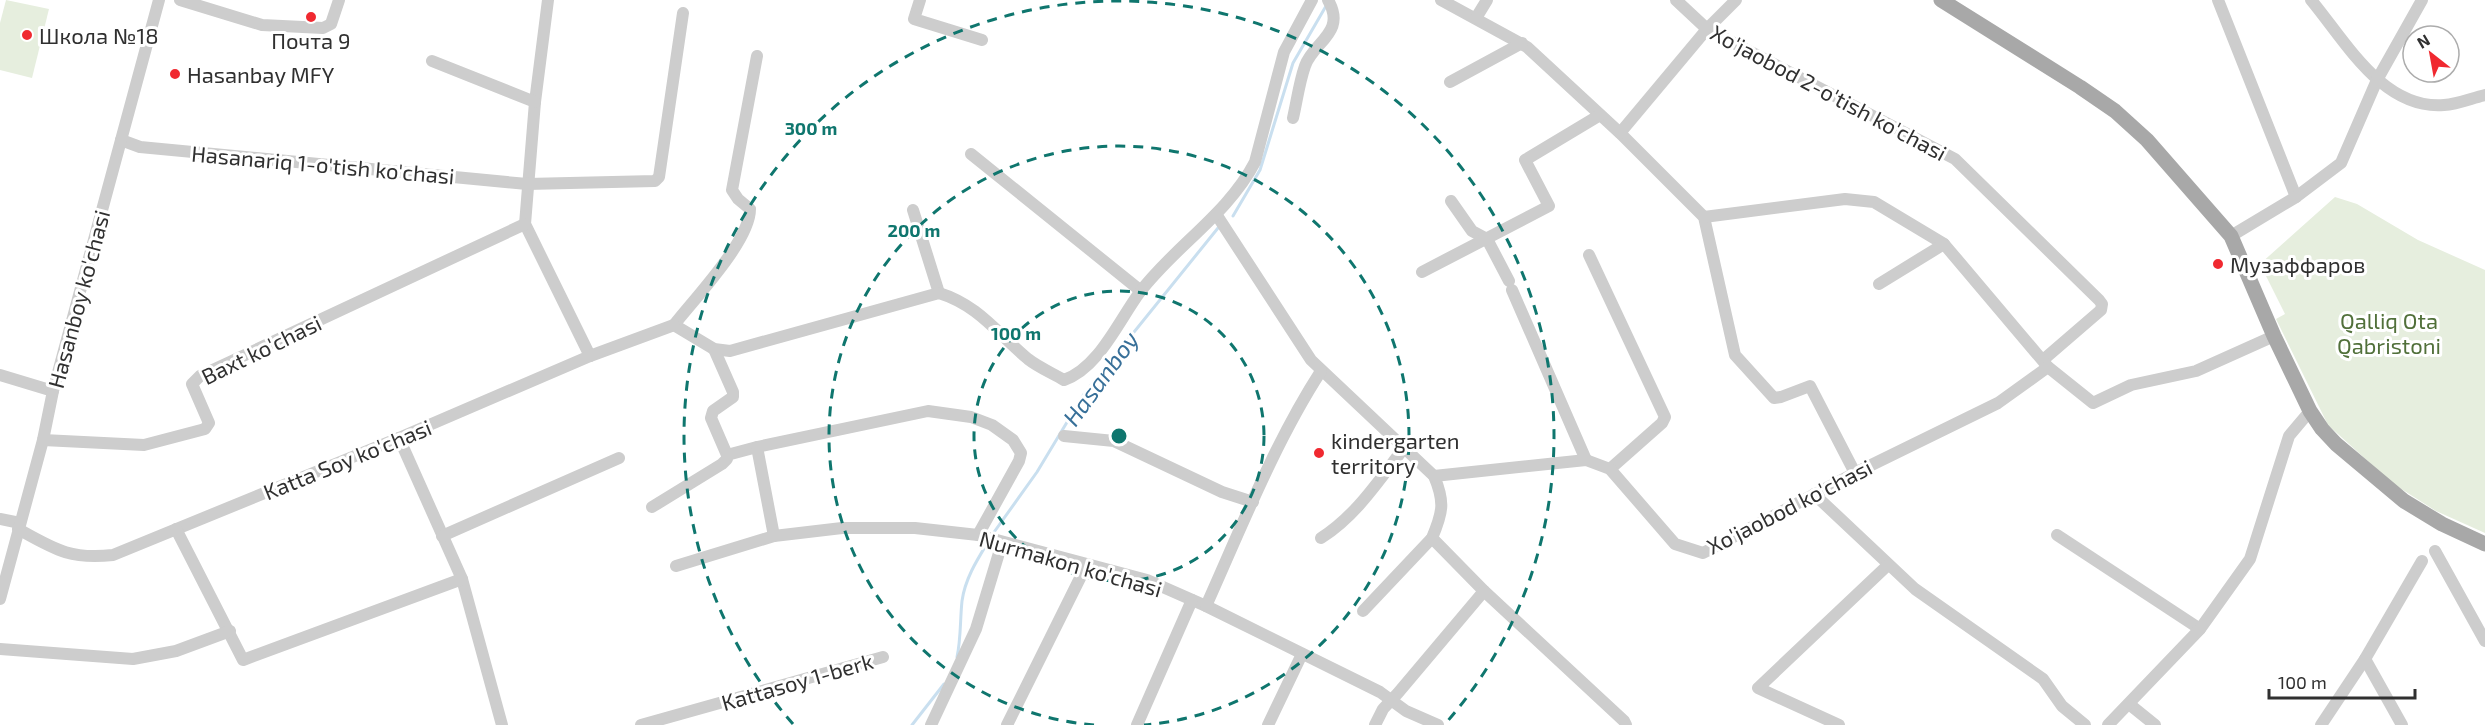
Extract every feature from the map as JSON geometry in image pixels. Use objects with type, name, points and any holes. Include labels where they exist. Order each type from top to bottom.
[{"type":"main road","points":[[1941,0],[2115,111],[2147,140],[2231,236],[2274,336],[2310,411],[2329,437],[2385,488],[2422,514],[2485,544]]},
{"type":"street","name":"Hasanboy ko'chasi","points":[[0,597],[43,440],[53,391],[159,0]]},
{"type":"street","points":[[180,0],[262,25],[323,28],[331,24],[339,0]]},
{"type":"street","points":[[548,0],[535,102],[525,224],[590,356]]},
{"type":"street","points":[[920,0],[914,19],[982,40]]},
{"type":"street","points":[[757,56],[732,190],[738,199],[750,208],[750,216],[740,241],[674,325],[714,350],[730,351],[939,293],[957,298],[980,313],[1029,360],[1064,380],[1076,376],[1090,364],[1141,291],[1176,252],[1216,214],[1255,162],[1284,52],[1312,0]]},
{"type":"street","points":[[1293,118],[1306,62],[1330,33],[1334,13],[1328,0]]},
{"type":"street","points":[[1441,0],[1522,43],[1620,133],[1704,217],[1735,355],[1774,398],[1781,398],[1810,386],[1855,473]]},
{"type":"street","points":[[1476,18],[1487,0]]},
{"type":"street","name":"Xo'jaobod 2-o'tish ko'chasi","points":[[1676,0],[1707,29],[1955,159],[2100,300],[2101,310],[2046,363]]},
{"type":"street","points":[[1620,133],[1707,29],[1736,0]]},
{"type":"street","points":[[2218,0],[2296,197]]},
{"type":"street","points":[[2311,0],[2377,80],[2404,99],[2423,105],[2446,105],[2485,94]]},
{"type":"street","points":[[2231,236],[2296,197],[2341,163],[2377,80],[2422,0]]},
{"type":"street","name":"Hasanariq 1-o'tish ko'chasi","points":[[121,140],[140,147],[527,184],[657,180],[683,13]]},
{"type":"street","points":[[1450,82],[1522,43]]},
{"type":"street","points":[[432,61],[535,102]]},
{"type":"street","points":[[1422,272],[1549,207],[1525,160],[1600,115]]},
{"type":"street","points":[[971,154],[1141,291]]},
{"type":"street","points":[[1704,217],[1845,199],[1874,202],[1944,244],[2046,363],[2093,403],[2131,385],[2196,371],[2274,336]]},
{"type":"street","points":[[1451,201],[1472,231],[1487,239],[1510,285],[1587,460]]},
{"type":"street","points":[[913,210],[939,293]]},
{"type":"street","points":[[1216,214],[1311,360],[1434,476],[1440,491],[1442,509],[1431,537],[1364,611]]},
{"type":"street","name":"Baxt ko'chasi","points":[[43,440],[144,445],[205,429],[209,423],[192,384],[200,376],[525,224]]},
{"type":"street","points":[[1879,284],[1944,244]]},
{"type":"street","points":[[1589,255],[1665,417],[1662,423],[1610,469]]},
{"type":"street","name":"Katta Soy ko'chasi","points":[[0,519],[19,526],[49,546],[72,556],[92,558],[113,555],[399,438],[590,356],[674,325]]},
{"type":"street","points":[[652,507],[727,459],[711,418],[713,411],[730,401],[733,392],[714,350]]},
{"type":"street","name":"Xo'jaobod ko'chasi","points":[[1434,476],[1587,460],[1610,469],[1675,544],[1703,553],[1855,473],[1998,403],[2046,363]]},
{"type":"street","points":[[1206,606],[1306,393],[1321,371]]},
{"type":"street","points":[[0,375],[53,391]]},
{"type":"street","points":[[727,455],[928,411],[971,417],[992,424],[1013,440],[1021,453],[1019,461],[978,535]]},
{"type":"street","points":[[2108,725],[2200,629],[2250,559],[2289,436],[2310,411]]},
{"type":"street","points":[[1064,436],[1114,441],[1222,492],[1253,502]]},
{"type":"street","points":[[399,438],[462,579],[502,725]]},
{"type":"street","points":[[757,447],[774,536]]},
{"type":"street","points":[[1321,538],[1339,526],[1353,512],[1404,448]]},
{"type":"street","points":[[442,536],[619,458]]},
{"type":"street","points":[[1814,494],[1915,589],[2043,679],[2062,706],[2085,725]]},
{"type":"street","name":"Nurmakon ko'chasi","points":[[676,566],[774,536],[842,528],[915,528],[978,535],[1147,580],[1206,606],[1380,692],[1389,701],[1406,711],[1438,725]]},
{"type":"street","points":[[176,529],[243,660],[462,579]]},
{"type":"street","points":[[2057,535],[2200,629]]},
{"type":"street","points":[[1431,537],[1484,591],[1626,725]]},
{"type":"street","points":[[931,725],[976,629],[1002,543]]},
{"type":"street","points":[[2435,550],[2485,640]]},
{"type":"street","points":[[2321,725],[2365,659],[2422,561]]},
{"type":"street","points":[[1007,725],[1087,564]]},
{"type":"street","points":[[1839,725],[1758,688],[1888,565]]},
{"type":"street","points":[[1375,725],[1389,701],[1484,591]]},
{"type":"street","points":[[1137,725],[1192,600]]},
{"type":"street","points":[[0,649],[133,659],[176,651],[230,631]]},
{"type":"street","points":[[1268,725],[1302,654]]},
{"type":"street","name":"Kattasoy 1-berk","points":[[641,725],[883,657]]},
{"type":"street","points":[[2365,659],[2402,725]]},
{"type":"street","points":[[2129,704],[2156,725]]},
{"type":"green space","points":[[6,0],[49,9],[32,78],[0,70],[0,23]]},
{"type":"green space","name":"Qalliq Ota Qabristoni","points":[[2335,197],[2357,204],[2418,240],[2485,270],[2485,533],[2436,511],[2392,483],[2328,425],[2276,319],[2285,314],[2260,264]]},
{"type":"waterway","name":"Hasanboy","points":[[1233,216],[1260,170],[1293,63],[1326,6]]},
{"type":"waterway","name":"Hasanboy","points":[[992,535],[1037,472],[1084,394],[1218,228]]},
{"type":"waterway","name":"Hasanboy","points":[[957,657],[961,608],[966,585],[988,542]]},
{"type":"waterway","name":"Hasanboy","points":[[912,725],[944,684]]},
{"type":"place","name":"Почта 9","points":[[311,17]]},
{"type":"place","name":"Школа №18","points":[[27,35]]},
{"type":"place","name":"Hasanbay MFY","points":[[175,74]]},
{"type":"place","name":"Музаффаров","points":[[2218,264]]},
{"type":"place","name":"kindergarten territory","points":[[1319,453]]}]
